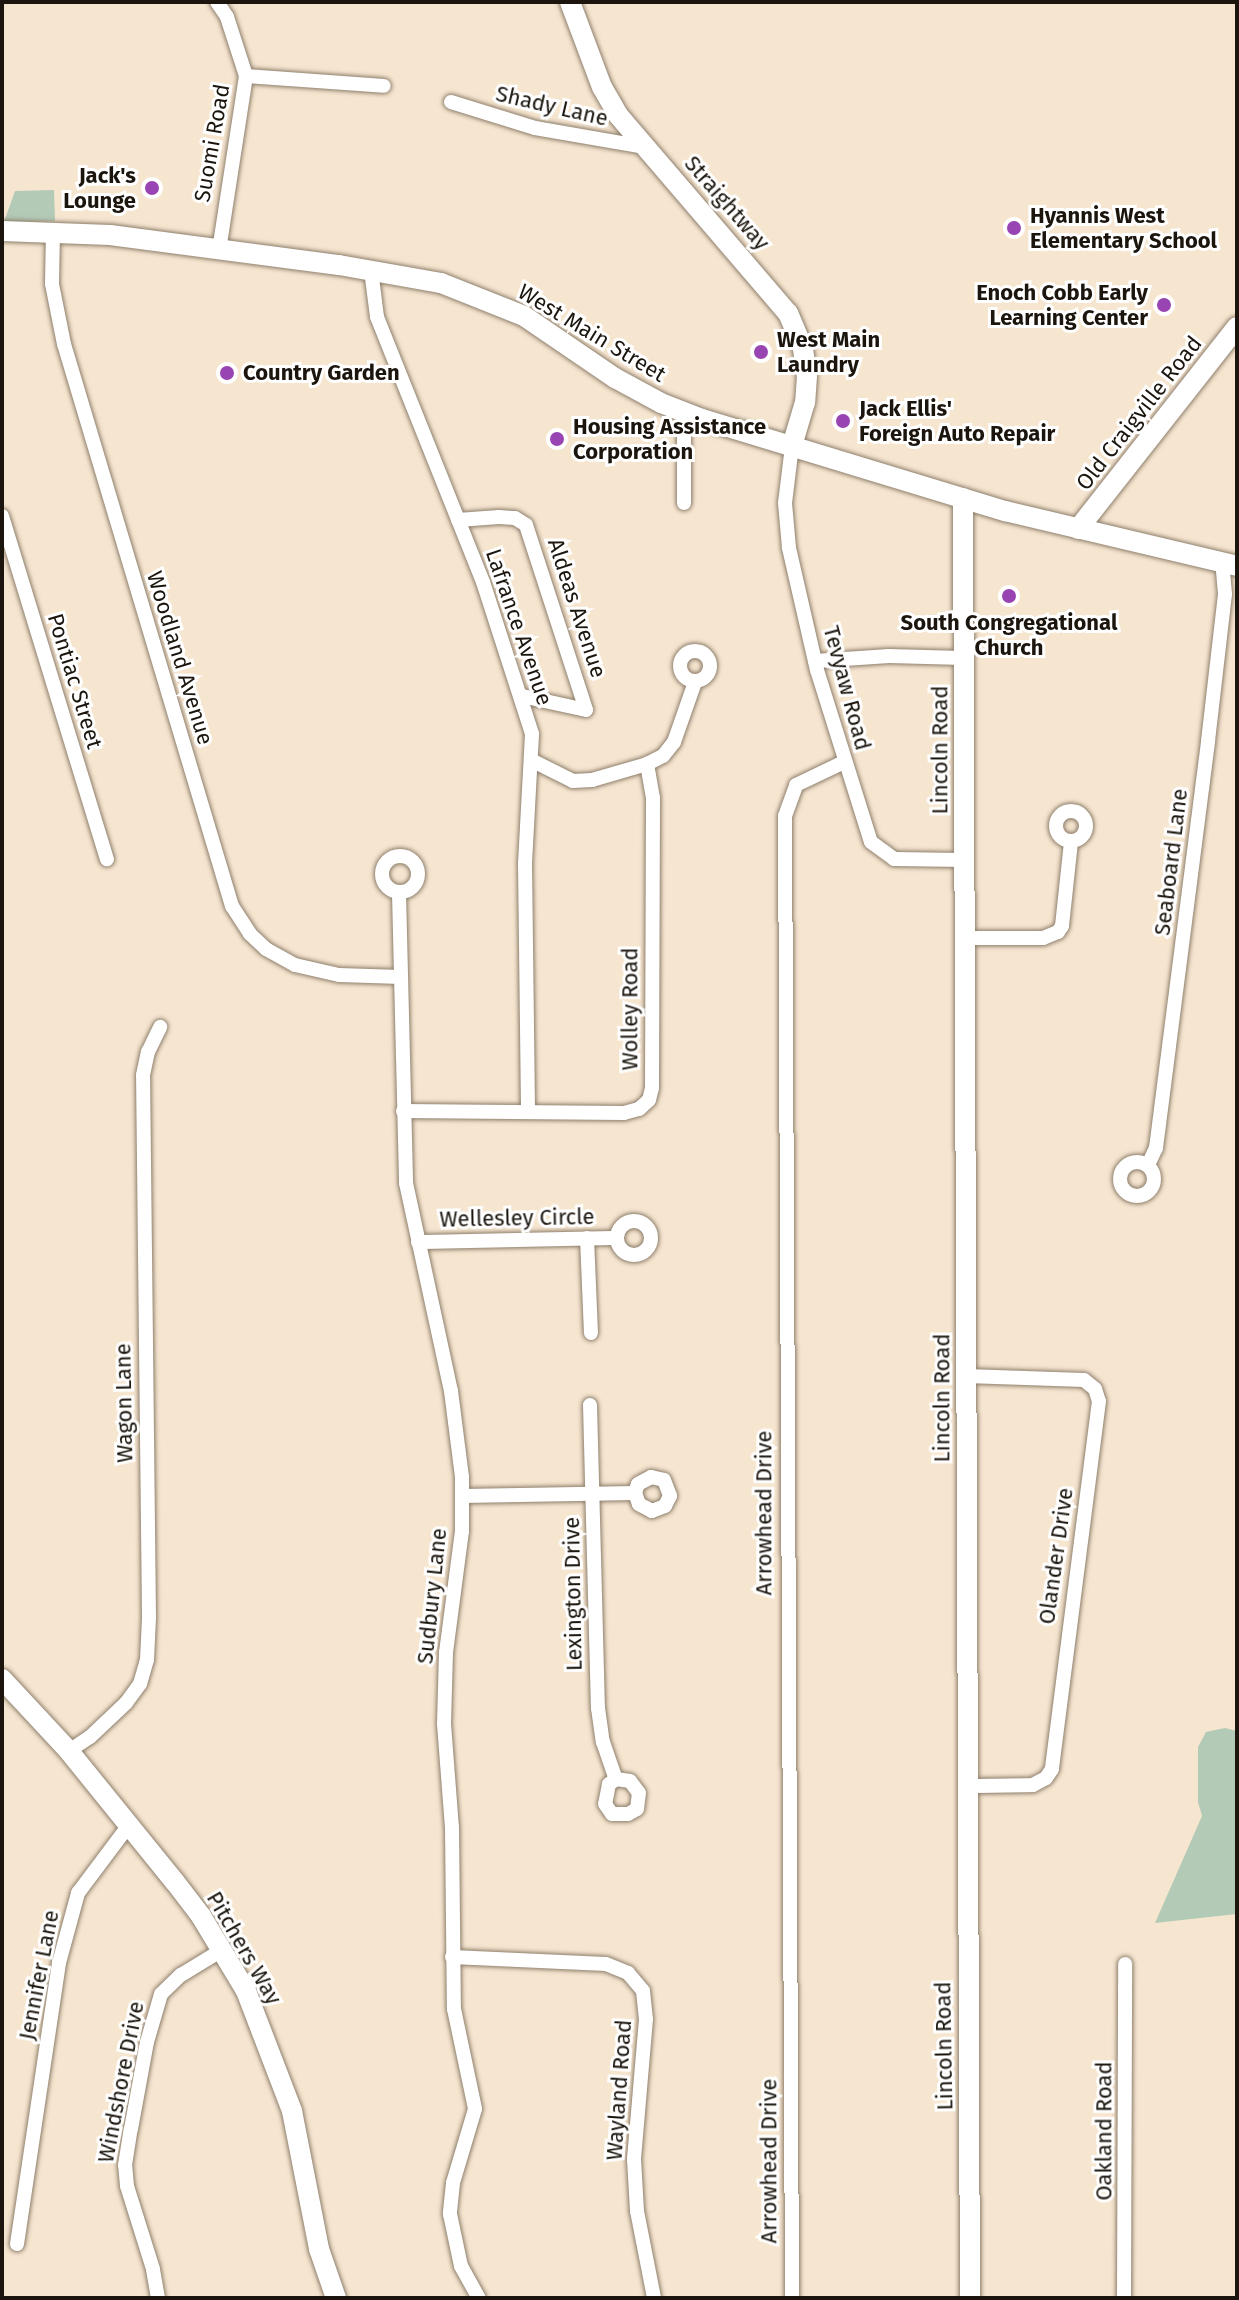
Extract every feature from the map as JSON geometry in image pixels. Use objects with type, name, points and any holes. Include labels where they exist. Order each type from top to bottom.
[{"type":"street","name":"Suomi Road","points":[[217,2],[227,17],[246,76],[219,250]]},
{"type":"street","name":"Straightway","points":[[570,2],[607,97],[645,147],[751,266],[793,323],[805,361],[807,389],[792,446]]},
{"type":"street","points":[[246,76],[384,86]]},
{"type":"street","name":"Shady Lane","points":[[451,102],[535,128],[645,147]]},
{"type":"street","name":"West Main Street","points":[[2,231],[53,231],[219,250],[371,270],[441,283],[514,312],[572,346],[615,378],[684,412],[963,498],[1078,529],[1230,564]]},
{"type":"street","name":"Woodland Avenue","points":[[53,231],[52,284],[64,344],[232,906],[250,934],[295,965],[339,975],[401,977]]},
{"type":"street","name":"Lafrance Avenue","points":[[371,270],[377,317],[458,520],[522,696],[532,734],[525,878],[528,1112]]},
{"type":"street","name":"Old Craigville Road","points":[[1078,529],[1237,327]]},
{"type":"street","points":[[684,412],[684,503]]},
{"type":"street","name":"Tevyaw Road","points":[[792,446],[785,525],[815,661],[871,842],[880,852],[912,862],[964,860]]},
{"type":"street","name":"Lincoln Road","points":[[963,498],[970,2298]]},
{"type":"street","name":"Pontiac Street","points":[[2,516],[107,859]]},
{"type":"street","name":"Aldeas Avenue","points":[[458,520],[515,518],[526,525],[586,710],[522,696]]},
{"type":"street","name":"Seaboard Lane","points":[[1148,1165],[1156,1148],[1160,1123],[1230,564]]},
{"type":"street","points":[[815,661],[889,656],[963,658]]},
{"type":"street","points":[[531,760],[573,781],[592,780],[647,764],[663,756],[674,742],[695,682]]},
{"type":"street","name":"Arrowhead Drive","points":[[792,2298],[785,827],[788,800],[796,785],[844,762]]},
{"type":"street","name":"Wolley Road","points":[[403,1111],[624,1113],[639,1109],[649,1100],[652,1088],[653,798],[647,764]]},
{"type":"street","points":[[965,938],[1043,938],[1058,932],[1062,926],[1071,842]]},
{"type":"street","name":"Sudbury Lane","points":[[399,893],[406,1183],[451,1391],[462,1496],[462,1531],[445,1672],[445,1740],[452,1827],[454,2009],[475,2109],[453,2183],[450,2214],[461,2266],[479,2298]]},
{"type":"street","name":"Wagon Lane","points":[[69,1751],[90,1737],[126,1703],[140,1684],[147,1660],[143,1075],[148,1052],[160,1027]]},
{"type":"street","points":[[587,1238],[591,1333]]},
{"type":"street","name":"Wellesley Circle","points":[[418,1242],[617,1238]]},
{"type":"street","name":"Olander Drive","points":[[966,1376],[1084,1380],[1095,1389],[1099,1401],[1052,1769],[1046,1778],[1033,1785],[968,1786]]},
{"type":"street","name":"Lexington Drive","points":[[590,1405],[598,1708],[603,1742],[616,1779]]},
{"type":"street","points":[[462,1496],[635,1493]]},
{"type":"street","name":"Pitchers Way","points":[[2,1679],[69,1751],[201,1916],[255,2011],[279,2070],[303,2159],[319,2249],[336,2298]]},
{"type":"street","name":"Jennifer Lane","points":[[17,2244],[59,1963],[78,1893],[129,1825]]},
{"type":"street","name":"Windshore Drive","points":[[158,2298],[153,2269],[127,2186],[125,2165],[147,2042],[161,1994],[181,1975],[222,1950]]},
{"type":"street","name":"Wayland Road","points":[[452,1957],[583,1960],[614,1965],[634,1978],[643,1991],[646,2019],[634,2159],[637,2211],[654,2298]]},
{"type":"street","name":"Oakland Road","points":[[1124,2298],[1125,1964]]},
{"type":"green space","points":[[54,190],[55,221],[4,222],[15,191]]},
{"type":"green space","points":[[1225,1728],[1237,1731],[1237,1914],[1155,1923],[1202,1816],[1198,1802],[1198,1747],[1206,1732]]},
{"type":"place","name":"Jack's Lounge","points":[[152,188]]},
{"type":"place","name":"Hyannis West Elementary School","points":[[1014,228]]},
{"type":"place","name":"Enoch Cobb Early Learning Center","points":[[1164,305]]},
{"type":"place","name":"West Main Laundry","points":[[761,352]]},
{"type":"place","name":"Country Garden","points":[[227,373]]},
{"type":"place","name":"Jack Ellis' Foreign Auto Repair","points":[[843,421]]},
{"type":"place","name":"Housing Assistance Corporation","points":[[557,439]]},
{"type":"place","name":"South Congregational Church","points":[[1009,596]]}]
